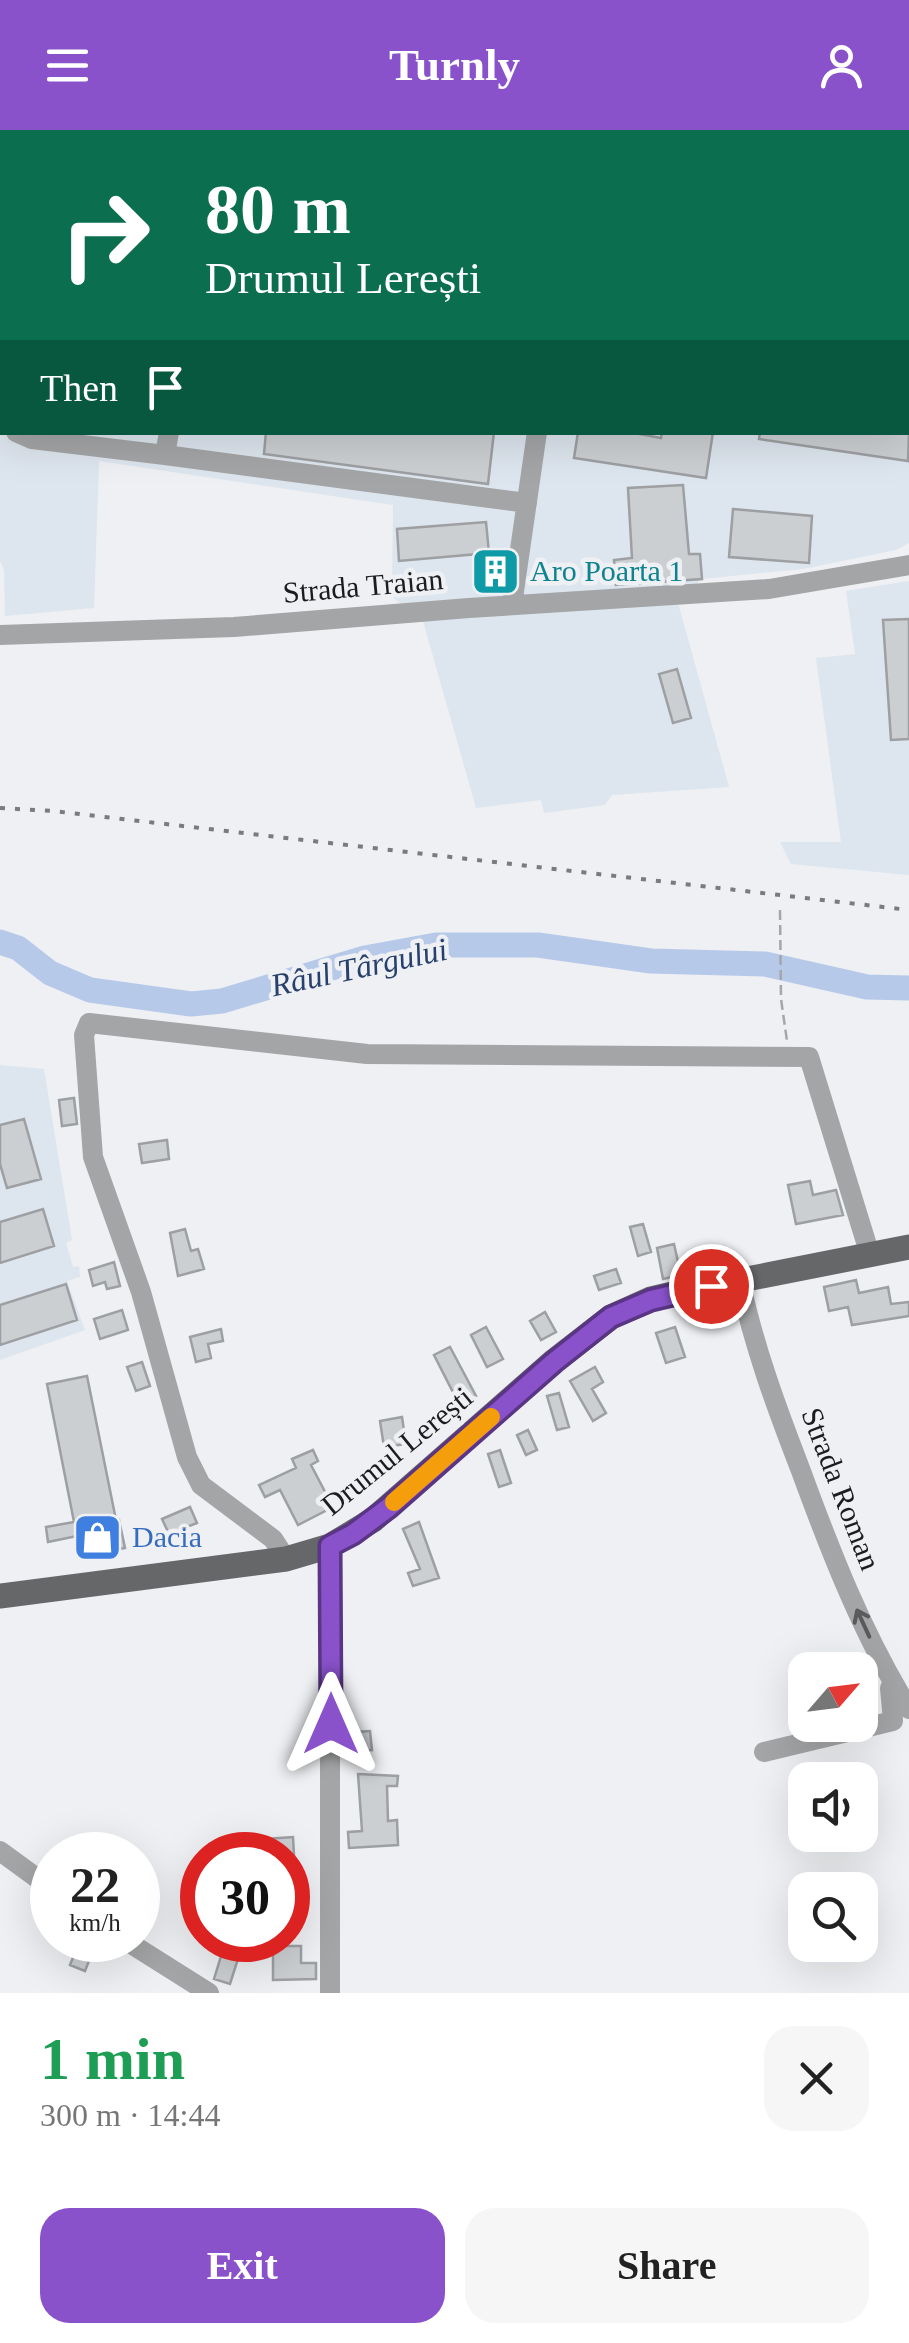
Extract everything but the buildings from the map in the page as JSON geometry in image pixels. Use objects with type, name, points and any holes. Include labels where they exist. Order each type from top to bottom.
[{"type":"main road","name":"Drumul Lerești","points":[[0,1596],[286,1559],[330,1546],[388,1508],[611,1317],[651,1300],[909,1247]]},
{"type":"street","points":[[23,435],[527,503]]},
{"type":"street","points":[[165,456],[168,435]]},
{"type":"street","points":[[512,605],[538,435]]},
{"type":"street","name":"Strada Traian","points":[[0,635],[234,627],[768,589],[909,565]]},
{"type":"street","points":[[286,1559],[273,1539],[201,1485],[186,1458],[141,1292],[94,1157],[84,1035],[89,1023],[366,1054],[808,1057],[870,1255]]},
{"type":"street","name":"Strada Roman","points":[[740,1281],[762,1364],[820,1525],[892,1681],[909,1709]]},
{"type":"street","points":[[330,1546],[330,1993]]},
{"type":"street","points":[[764,1752],[893,1721],[892,1681]]},
{"type":"street","points":[[0,1851],[30,1873]]},
{"type":"street","points":[[159,1962],[208,1993]]},
{"type":"path","points":[[780,910],[781,999],[790,1057]]},
{"type":"shaded area","points":[[0,435],[909,435],[909,543],[896,550],[803,569],[702,579],[677,599],[729,787],[612,795],[605,805],[544,813],[541,800],[476,808],[423,621],[392,597],[393,505],[99,461],[94,608],[5,616],[4,570],[0,561]]},
{"type":"shaded area","points":[[909,581],[909,875],[791,864],[780,842],[841,842],[816,658],[855,654],[846,591]]},
{"type":"shaded area","points":[[0,1065],[44,1069],[72,1240],[66,1243],[73,1267],[79,1266],[80,1277],[67,1281],[85,1330],[0,1360]]},
{"type":"waterway","name":"Râul Târgului","points":[[0,942],[18,948],[50,973],[90,990],[191,1004],[222,1001],[365,958],[436,945],[538,945],[651,961],[765,964],[867,987],[909,988]]},
{"type":"railway","points":[[0,808],[909,910]]},
{"type":"slow traffic","points":[[394,1502],[491,1417]]},
{"type":"place","name":"Aro Poarta 1","points":[[495,571]]},
{"type":"place","name":"Dacia","points":[[97,1537]]},
{"type":"route","points":[[331,1724],[330,1546],[388,1508],[580,1339],[611,1317],[651,1300],[711,1286]]}]
